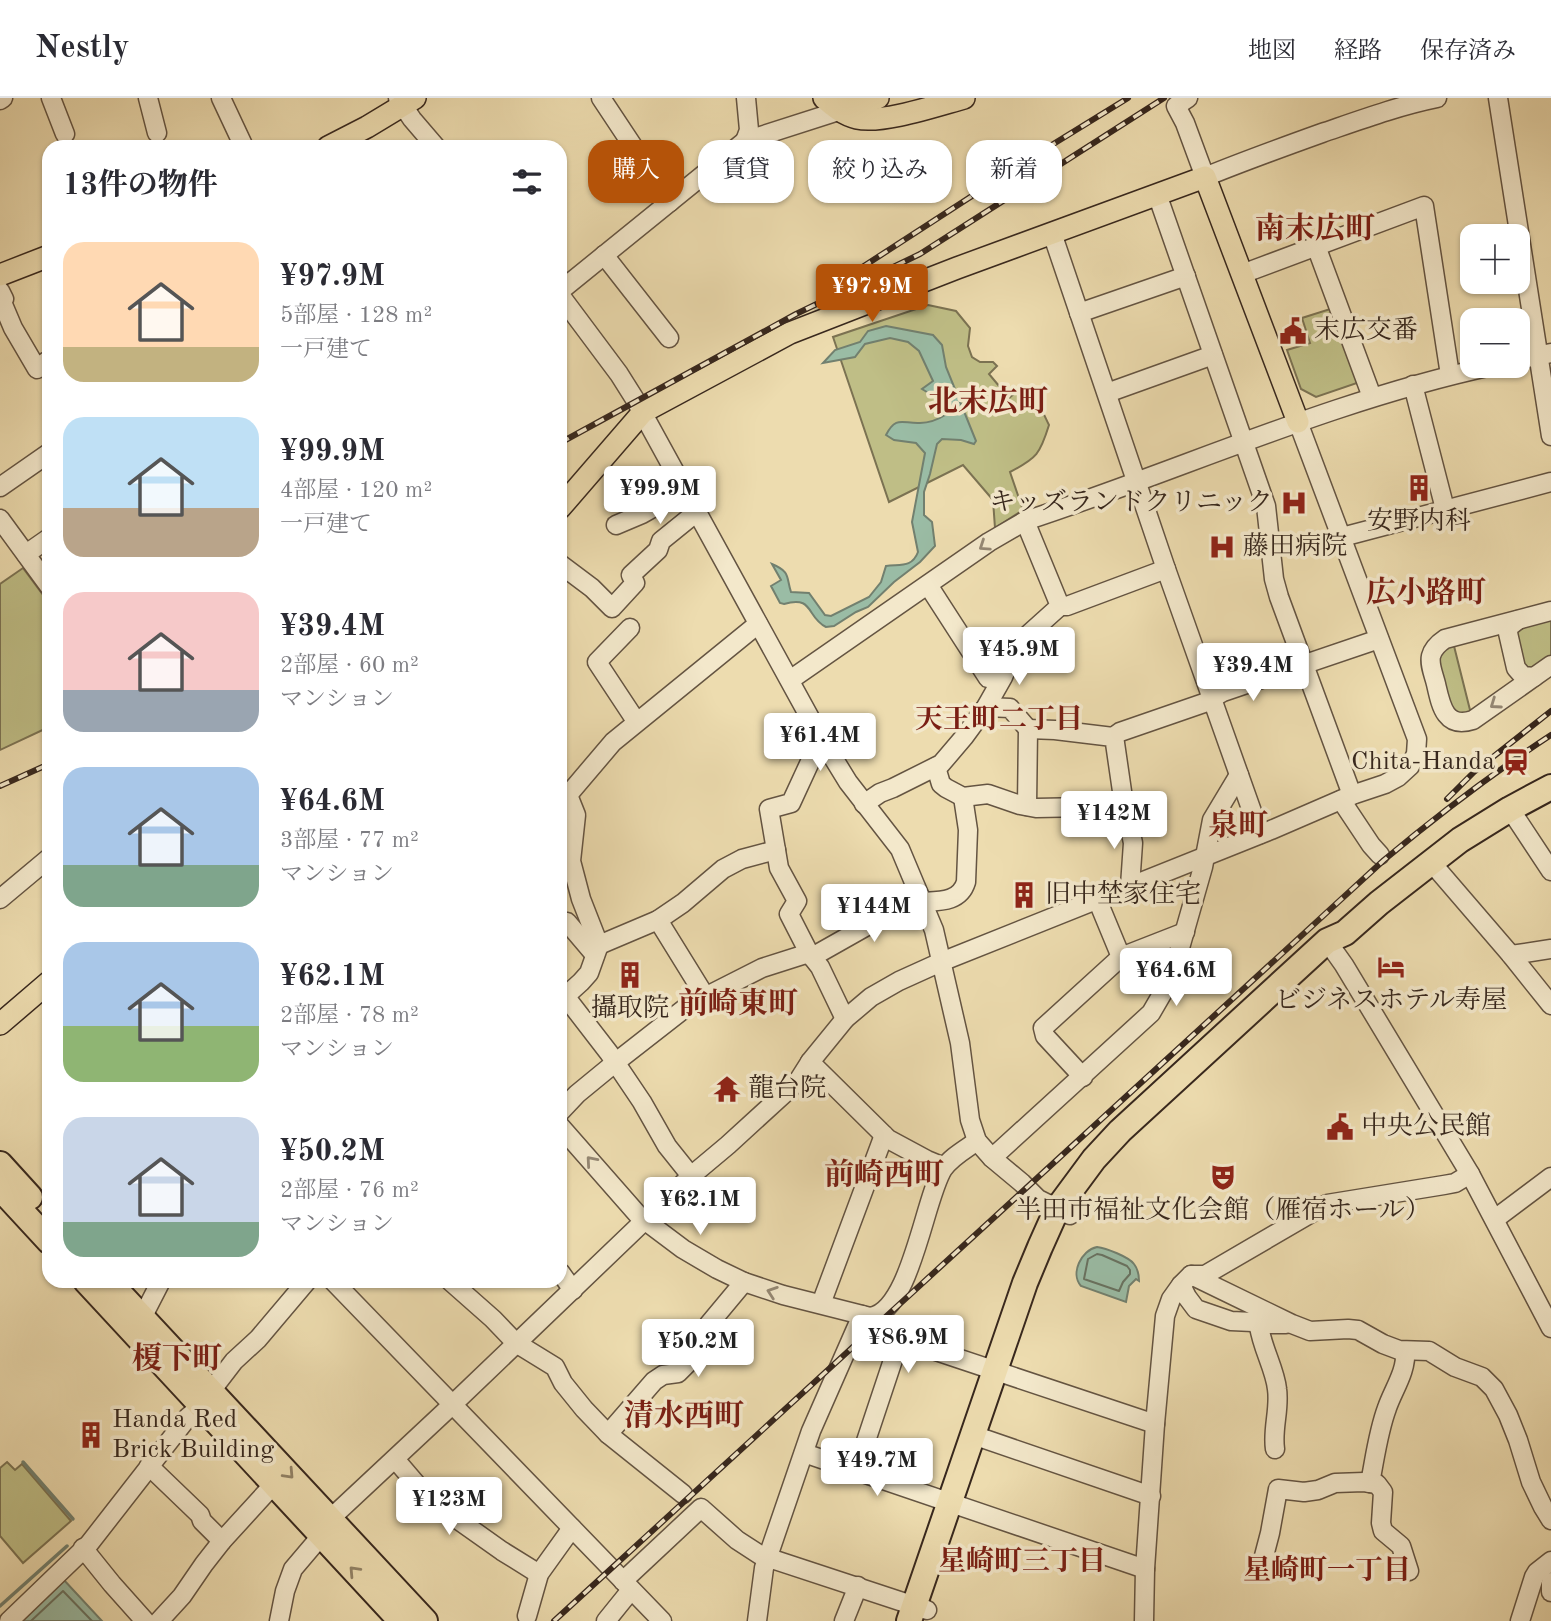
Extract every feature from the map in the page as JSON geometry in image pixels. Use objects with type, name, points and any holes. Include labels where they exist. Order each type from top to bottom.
[{"type":"highway","points":[[919,1615],[1002,1373],[1025,1283],[1094,1159],[1120,1131],[1379,903],[1460,840],[1551,787]]},
{"type":"highway","points":[[0,1164],[42,1209]]},
{"type":"highway","points":[[0,1188],[42,1233]]},
{"type":"highway","points":[[93,1288],[206,1399],[326,1527],[425,1621]]},
{"type":"highway","points":[[114,1288],[142,1318],[274,1484],[326,1527],[401,1621]]},
{"type":"main road","points":[[851,101],[856,118],[871,120],[964,98]]},
{"type":"main road","points":[[342,140],[368,127],[405,101]]},
{"type":"main road","points":[[567,500],[643,412],[790,333],[1205,177],[1298,422]]},
{"type":"main road","points":[[0,275],[42,259]]},
{"type":"main road","points":[[0,1024],[42,989]]},
{"type":"street","points":[[51,98],[65,134]]},
{"type":"street","points":[[148,98],[158,133]]},
{"type":"street","points":[[221,98],[241,140]]},
{"type":"street","points":[[601,98],[629,140]]},
{"type":"street","points":[[745,140],[749,130],[746,98]]},
{"type":"street","points":[[1188,98],[1177,106],[1205,177],[1409,101],[1437,98]]},
{"type":"street","points":[[1498,98],[1545,354],[1551,436]]},
{"type":"street","points":[[405,101],[412,119],[430,140]]},
{"type":"street","points":[[748,140],[851,101]]},
{"type":"street","points":[[684,191],[698,179]]},
{"type":"street","points":[[1157,194],[1266,506],[1277,588],[1346,797],[1371,845],[1380,855]]},
{"type":"street","points":[[567,287],[669,203]]},
{"type":"street","points":[[1242,274],[1424,206],[1450,375]]},
{"type":"street","points":[[1052,233],[1166,569],[1260,834]]},
{"type":"street","points":[[1316,246],[1372,397]]},
{"type":"street","points":[[604,255],[669,338]]},
{"type":"street","points":[[1079,313],[1186,275]]},
{"type":"street","points":[[0,290],[13,328],[37,369],[42,365]]},
{"type":"street","points":[[567,303],[643,412],[821,738],[848,782],[900,849],[933,930],[960,1043],[970,1120],[977,1141],[1038,1199],[1063,1212]]},
{"type":"street","points":[[1107,393],[1213,355]]},
{"type":"street","points":[[790,681],[989,542],[1025,521],[1298,422],[1372,397],[1460,373]]},
{"type":"street","points":[[1413,385],[1445,509]]},
{"type":"street","points":[[280,1620],[285,1591],[293,1569],[326,1527],[691,1176],[798,1081],[845,1018],[871,998],[899,981],[941,962],[1346,797],[1385,784],[1410,766],[1416,754],[1417,739],[1298,422]]},
{"type":"street","points":[[0,487],[42,458]]},
{"type":"street","points":[[1342,537],[1551,481]]},
{"type":"street","points":[[616,526],[686,489]]},
{"type":"street","points":[[567,569],[592,588],[612,608],[635,583],[631,575],[658,550],[661,541],[698,511]]},
{"type":"street","points":[[0,519],[42,576]]},
{"type":"street","points":[[1025,521],[1060,606]]},
{"type":"street","points":[[26,554],[42,543]]},
{"type":"street","points":[[864,804],[880,793],[941,764],[986,708],[1020,642],[1060,606],[1067,606],[1166,569]]},
{"type":"street","points":[[928,585],[988,678]]},
{"type":"street","points":[[1551,611],[1446,639],[1432,652],[1430,662],[1441,706],[1455,722],[1464,723],[1473,720],[1551,665]]},
{"type":"street","points":[[1518,620],[1509,627],[1508,633],[1517,668],[1523,676],[1534,677]]},
{"type":"street","points":[[567,788],[612,742],[758,624]]},
{"type":"street","points":[[630,628],[597,662],[636,722]]},
{"type":"street","points":[[1028,729],[1113,737],[1120,732],[1204,703],[1223,692],[1378,639]]},
{"type":"street","points":[[986,708],[1010,708],[1028,729],[1027,806]]},
{"type":"street","points":[[1113,737],[1133,843],[1130,886]]},
{"type":"street","points":[[821,738],[791,803],[769,809],[779,869],[797,901],[789,914],[810,955],[820,967],[845,1018]]},
{"type":"street","points":[[936,767],[941,784],[963,797],[988,794],[1036,808],[1088,807],[1127,814]]},
{"type":"street","points":[[992,1158],[1151,1013],[1169,982],[1185,932],[1206,855],[1212,820],[1238,775]]},
{"type":"street","points":[[567,797],[576,815],[570,861],[597,950],[589,973],[567,995]]},
{"type":"street","points":[[567,1105],[616,1062],[689,1005],[705,996],[762,968],[810,955],[897,909],[922,900],[954,898],[964,888],[968,830],[963,797]]},
{"type":"street","points":[[1510,809],[1551,870]]},
{"type":"street","points":[[597,950],[658,920],[723,869],[742,859],[776,850]]},
{"type":"street","points":[[1431,862],[1551,1005]]},
{"type":"street","points":[[0,899],[42,864]]},
{"type":"street","points":[[1097,899],[1121,957]]},
{"type":"street","points":[[567,924],[586,914]]},
{"type":"street","points":[[658,920],[705,996]]},
{"type":"street","points":[[567,927],[597,950]]},
{"type":"street","points":[[1083,1077],[1045,1036],[1043,1028],[1121,957],[1185,932]]},
{"type":"street","points":[[1336,942],[1470,1174],[1551,1328]]},
{"type":"street","points":[[1511,955],[1551,949]]},
{"type":"street","points":[[567,1004],[616,1062],[667,1146],[691,1176]]},
{"type":"street","points":[[810,1062],[884,1135],[944,1167]]},
{"type":"street","points":[[567,1134],[639,1216],[683,1249],[744,1282],[783,1295],[875,1317],[897,1294],[944,1167],[957,1154],[977,1141]]},
{"type":"street","points":[[821,1304],[884,1135]]},
{"type":"street","points":[[1144,1621],[1155,1424],[1165,1316],[1171,1299],[1186,1280],[1205,1275],[1327,1204],[1444,1185],[1470,1174]]},
{"type":"street","points":[[1494,1219],[1551,1177]]},
{"type":"street","points":[[1186,1280],[1310,1331],[1357,1330],[1392,1348],[1435,1353],[1455,1367],[1482,1377],[1494,1389],[1508,1415],[1531,1482],[1551,1520]]},
{"type":"street","points":[[1186,1280],[1186,1297],[1196,1308],[1231,1321],[1253,1322],[1259,1326],[1277,1386],[1273,1438],[1275,1449]]},
{"type":"street","points":[[567,1282],[573,1290]]},
{"type":"street","points":[[608,1434],[654,1381],[663,1375],[678,1373],[687,1364],[709,1324],[744,1282]]},
{"type":"street","points":[[142,1318],[157,1288]]},
{"type":"street","points":[[9,1621],[89,1544],[188,1417],[301,1288]]},
{"type":"street","points":[[340,1288],[662,1621]]},
{"type":"street","points":[[458,1288],[516,1343],[555,1367],[563,1383],[608,1434],[683,1494]]},
{"type":"street","points":[[757,1621],[761,1583],[768,1556],[804,1452],[848,1342],[862,1315]]},
{"type":"street","points":[[1259,1326],[1292,1324]]},
{"type":"street","points":[[856,1471],[900,1339],[1155,1424]]},
{"type":"street","points":[[1370,1483],[1387,1409],[1406,1359],[1405,1351]]},
{"type":"street","points":[[980,1437],[1151,1496]]},
{"type":"street","points":[[804,1452],[1145,1569]]},
{"type":"street","points":[[395,1459],[430,1500],[539,1574]]},
{"type":"street","points":[[149,1466],[200,1515],[202,1521],[222,1541]]},
{"type":"street","points":[[1264,1556],[1278,1489],[1304,1492],[1335,1483],[1370,1483],[1377,1484],[1383,1492],[1383,1531],[1401,1545],[1409,1571]]},
{"type":"street","points":[[159,1621],[182,1596],[222,1541],[274,1484]]},
{"type":"street","points":[[606,1621],[627,1585],[701,1508],[737,1540],[760,1555],[858,1586],[919,1615]]},
{"type":"street","points":[[527,1616],[539,1574],[572,1528]]},
{"type":"street","points":[[83,1548],[145,1621]]},
{"type":"street","points":[[1520,1621],[1534,1577],[1551,1560]]},
{"type":"street","points":[[1551,1583],[1551,1592]]},
{"type":"street","points":[[844,1621],[858,1586]]},
{"type":"shaded area","points":[[928,305],[956,311],[970,328],[968,346],[972,357],[980,362],[993,362],[997,366],[989,374],[1009,398],[1022,387],[1027,390],[1038,403],[1049,425],[1036,454],[1010,472],[1023,510],[995,528],[993,500],[963,465],[889,502],[833,337]]},
{"type":"shaded area","points":[[1330,309],[1359,379],[1357,383],[1316,397],[1301,389],[1287,350],[1310,343],[1302,318]]},
{"type":"shaded area","points":[[23,568],[42,594],[42,730],[0,750],[0,584]]},
{"type":"shaded area","points":[[1551,620],[1551,656],[1532,670],[1523,670],[1512,633],[1516,628]]},
{"type":"shaded area","points":[[1453,642],[1471,714],[1451,713],[1436,655]]},
{"type":"shaded area","points":[[7,1462],[15,1470],[22,1464],[71,1521],[23,1563],[0,1536],[0,1468]]},
{"type":"water","points":[[886,326],[933,335],[942,345],[946,367],[976,441],[974,444],[942,439],[937,444],[924,492],[924,515],[932,522],[935,546],[868,607],[834,626],[826,627],[800,602],[780,603],[771,586],[781,580],[772,564],[785,572],[791,592],[809,593],[825,615],[831,616],[869,597],[881,582],[886,566],[912,561],[918,552],[912,522],[925,453],[916,443],[894,440],[886,435],[897,423],[927,422],[947,414],[948,394],[945,388],[930,394],[922,389],[933,381],[919,351],[908,342],[890,338],[865,344],[855,357],[823,363],[835,350],[860,342],[868,331]]},
{"type":"water","points":[[1097,1247],[1122,1256],[1136,1268],[1139,1281],[1136,1279],[1129,1286],[1126,1302],[1081,1286],[1078,1281],[1077,1269],[1082,1257]]},
{"type":"water","points":[[63,1579],[102,1621],[21,1621]]},
{"type":"waterway","points":[[23,1462],[73,1519]]},
{"type":"waterway","points":[[0,1606],[67,1546]]},
{"type":"railway","points":[[828,288],[1128,98]]},
{"type":"railway","points":[[567,439],[796,314],[920,254],[1164,98]]},
{"type":"railway","points":[[1447,799],[1474,772],[1551,711]]},
{"type":"railway","points":[[554,1621],[1384,860],[1466,795],[1551,735]]},
{"type":"railway","points":[[0,786],[42,767]]},
{"type":"place","name":"末広交番","points":[[1293,331]]},
{"type":"place","name":"安野内科","points":[[1419,488]]},
{"type":"place","name":"キッズランドクリニック","points":[[1294,503]]},
{"type":"place","name":"藤田病院","points":[[1222,547]]},
{"type":"place","name":"Chita-Handa","points":[[1516,762]]},
{"type":"place","name":"旧中埜家住宅","points":[[1024,895]]},
{"type":"place","name":"ビジネスホテル寿屋","points":[[1391,967]]},
{"type":"place","name":"攝取院","points":[[630,975]]},
{"type":"place","name":"龍台院","points":[[727,1089]]},
{"type":"place","name":"中央公民館","points":[[1340,1127]]},
{"type":"place","name":"半田市福祉文化会館（雁宿ホール）","points":[[1223,1177]]},
{"type":"place","name":"Handa Red Brick Building","points":[[91,1435]]},
{"type":"district","name":"南末広町","points":[[1315,230]]},
{"type":"district","name":"北末広町","points":[[988,403]]},
{"type":"district","name":"広小路町","points":[[1426,594]]},
{"type":"district","name":"天王町二丁目","points":[[999,721]]},
{"type":"district","name":"泉町","points":[[1238,827]]},
{"type":"district","name":"前崎東町","points":[[738,1005]]},
{"type":"district","name":"前崎西町","points":[[884,1176]]},
{"type":"district","name":"榎下町","points":[[177,1360]]},
{"type":"district","name":"清水西町","points":[[684,1417]]},
{"type":"district","name":"星崎町三丁目","points":[[1022,1563]]},
{"type":"district","name":"星崎町一丁目","points":[[1327,1572]]}]
